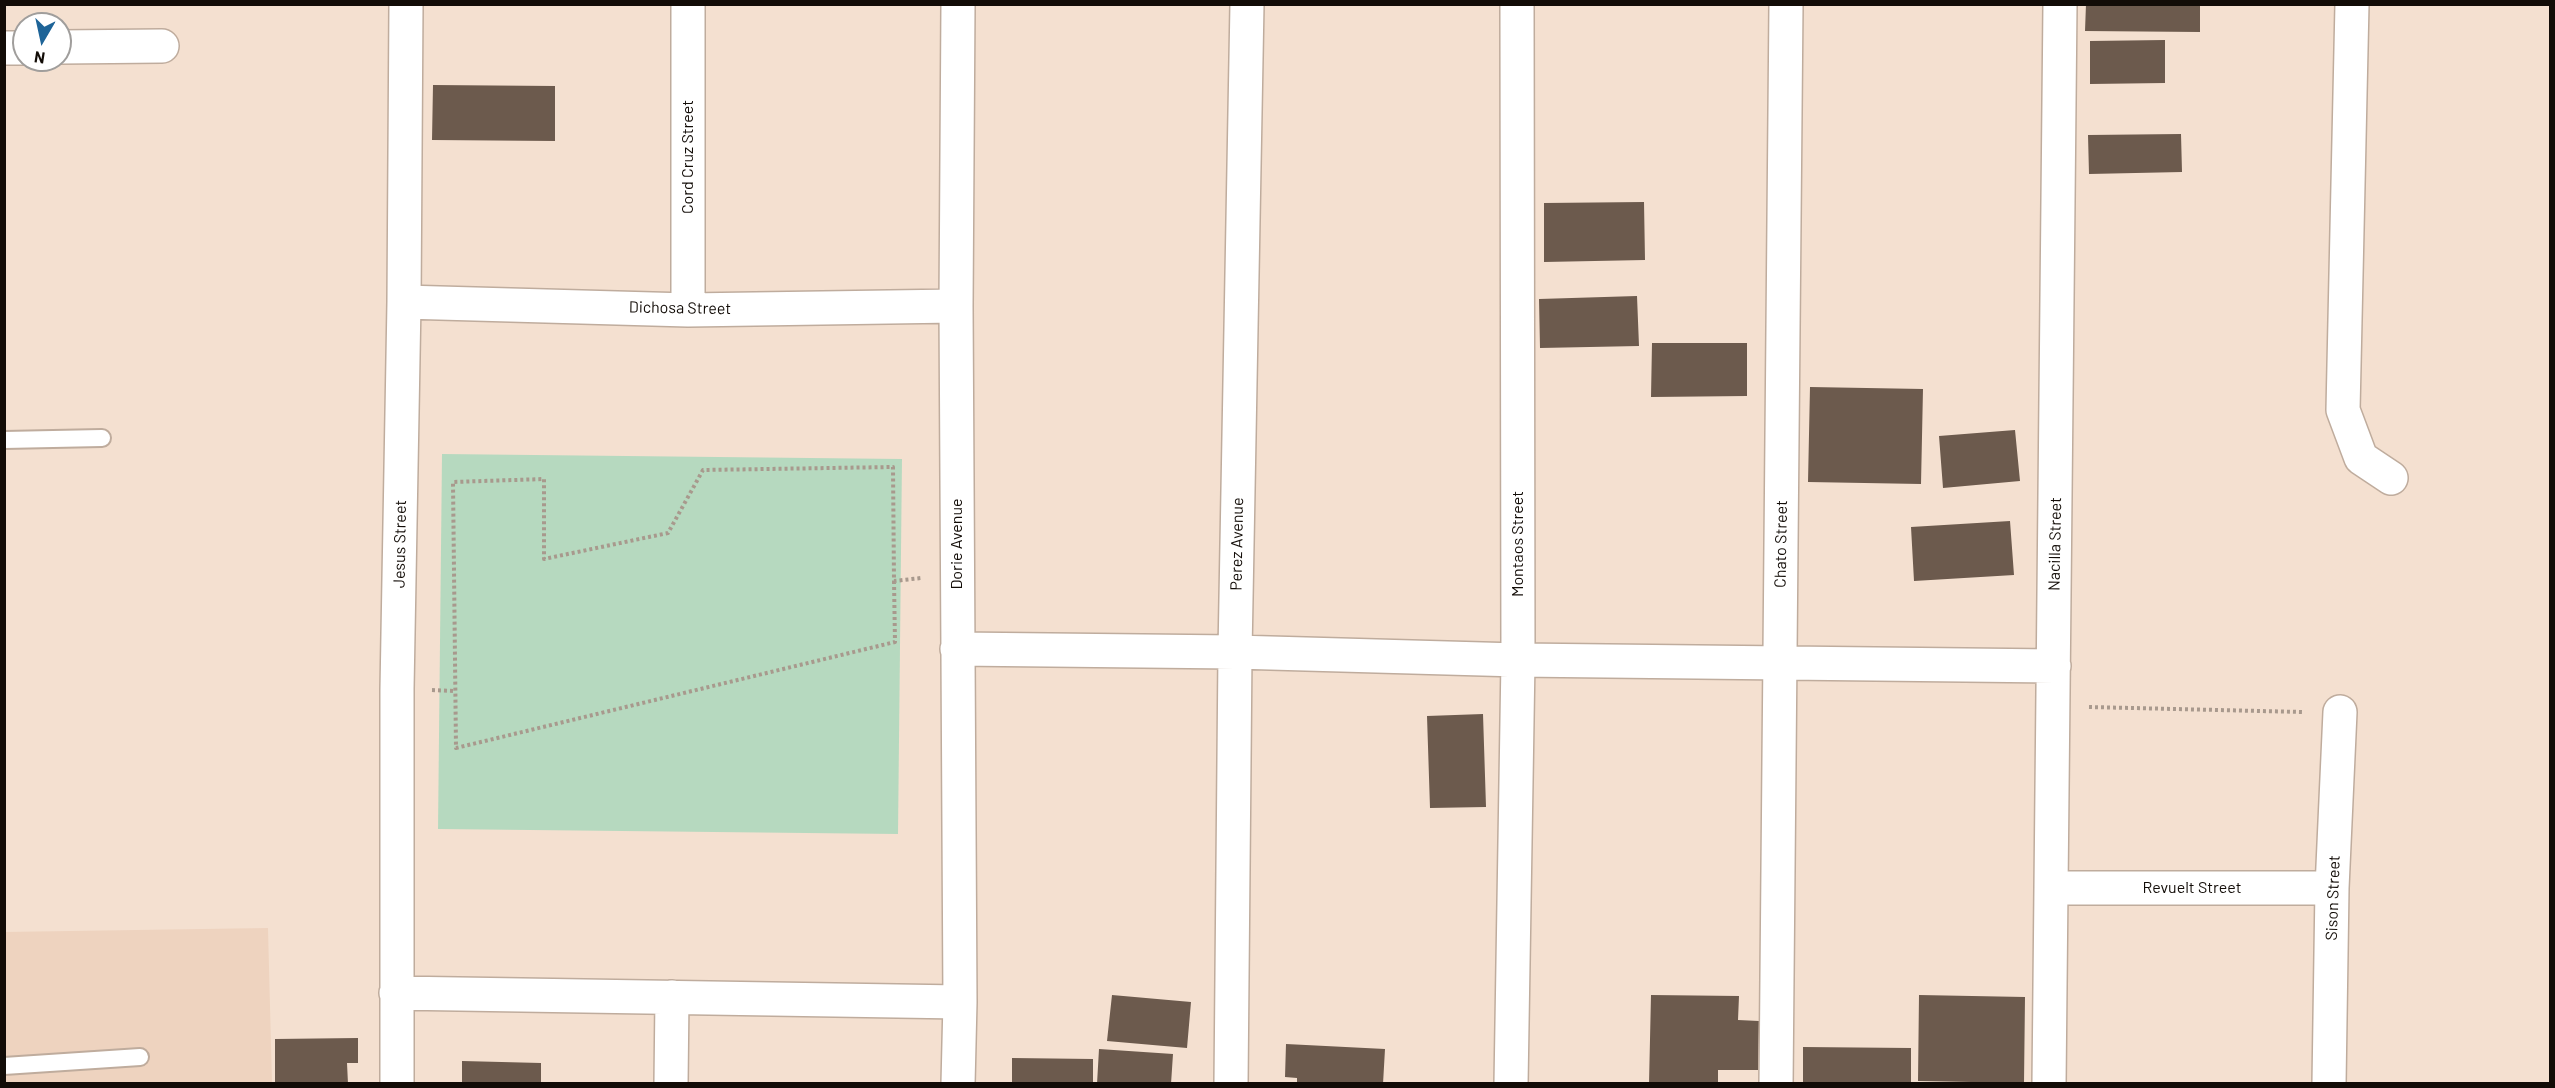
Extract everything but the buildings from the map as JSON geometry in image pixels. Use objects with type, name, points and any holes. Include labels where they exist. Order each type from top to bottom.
[{"type":"street","name":"Jesus Street","points":[[397,1083],[397,700],[404,302],[406,4]]},
{"type":"street","name":"Cord Cruz Street","points":[[688,4],[688,310]]},
{"type":"street","name":"Dorie Avenue","points":[[958,4],[956,306],[960,1002],[958,1083]]},
{"type":"street","name":"Perez Avenue","points":[[1230,1083],[1246,4]]},
{"type":"street","name":"Montaos Street","points":[[1511,1083],[1518,660],[1517,4]]},
{"type":"street","name":"Chato Street","points":[[1776,1083],[1786,4]]},
{"type":"street","name":"Nacilla Street","points":[[2049,1083],[2060,4]]},
{"type":"street","points":[[2352,4],[2343,410],[2361,458],[2391,478]]},
{"type":"street","points":[[72,47],[162,46]]},
{"type":"street","name":"Dichosa Street","points":[[404,302],[688,310],[956,306]]},
{"type":"street","points":[[957,649],[1235,652],[1518,660],[2054,666]]},
{"type":"street","name":"Sison Street","points":[[2329,1083],[2332,888],[2340,712]]},
{"type":"street","name":"Revuelt Street","points":[[2052,888],[2332,888]]},
{"type":"street","points":[[396,993],[960,1002]]},
{"type":"street","points":[[671,1083],[672,997]]},
{"type":"lane","points":[[4,440],[102,438]]},
{"type":"lane","points":[[4,1066],[140,1057]]},
{"type":"path","points":[[893,467],[894,581],[895,642],[456,748],[453,482],[544,479],[544,559],[668,533],[703,470],[893,467]]},
{"type":"path","points":[[894,581],[958,574]]},
{"type":"path","points":[[2054,706],[2340,712]]},
{"type":"shaded area","points":[[268,928],[272,1083],[5,1083],[4,932]]},
{"type":"green space","points":[[442,454],[902,459],[898,834],[438,829]]}]
